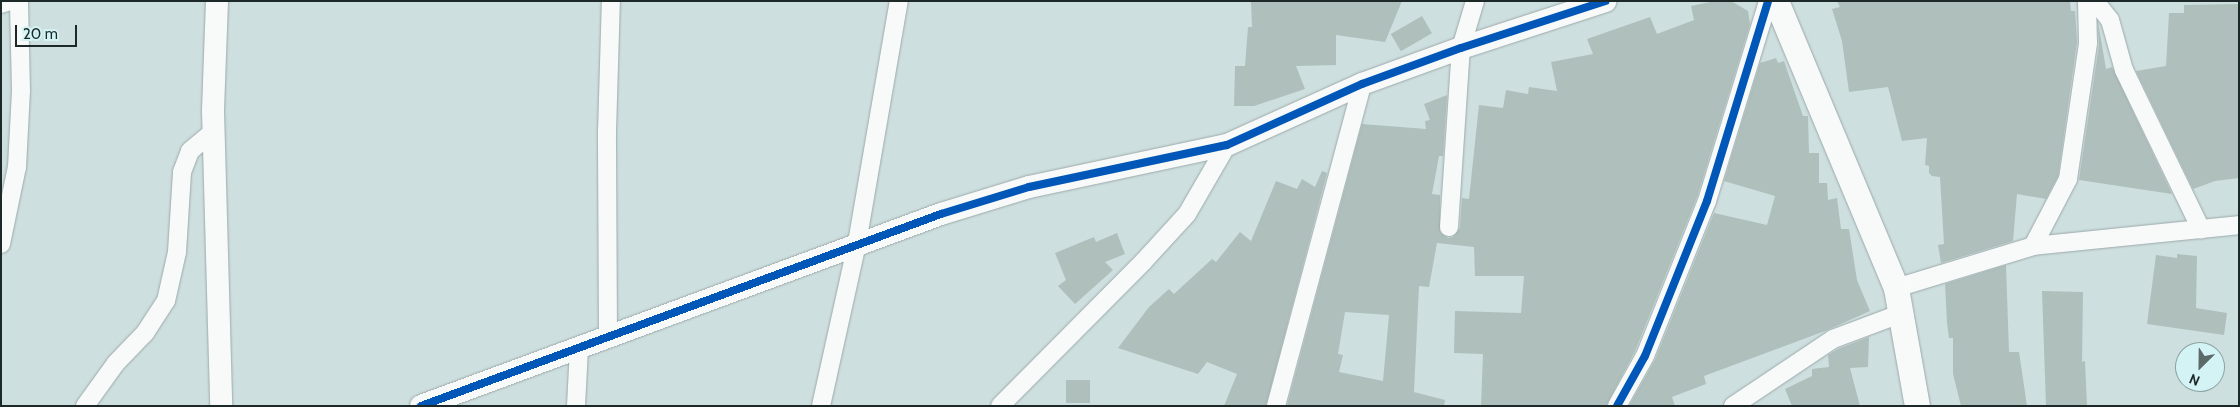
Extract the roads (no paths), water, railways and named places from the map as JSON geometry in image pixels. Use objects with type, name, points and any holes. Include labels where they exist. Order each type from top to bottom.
[{"type":"main road","points":[[1776,1],[1896,288],[1902,313],[1917,406]]},
{"type":"street","points":[[1,4],[10,1]]},
{"type":"street","points":[[1,244],[17,167],[21,91],[18,1]]},
{"type":"street","points":[[217,1],[214,131],[220,406]]},
{"type":"street","points":[[608,336],[607,132],[611,1]]},
{"type":"street","points":[[821,406],[857,243],[899,1]]},
{"type":"street","points":[[1449,226],[1460,48],[1475,1]]},
{"type":"street","points":[[422,406],[857,243],[1029,187],[1227,146],[1362,84],[1460,48],[1606,1]]},
{"type":"street","points":[[1617,406],[1645,356],[1707,201],[1768,1]]},
{"type":"street","points":[[2033,246],[2068,179],[2088,42],[2087,1]]},
{"type":"street","points":[[2095,1],[2110,20],[2124,70],[2201,229]]},
{"type":"street","points":[[1276,406],[1362,84]]},
{"type":"street","points":[[85,406],[116,363],[145,333],[166,301],[177,252],[182,172],[190,151],[214,131]]},
{"type":"street","points":[[1000,406],[1187,214],[1227,146]]},
{"type":"street","points":[[1896,288],[2033,246],[2239,225]]},
{"type":"street","points":[[1733,406],[1833,339],[1902,313]]},
{"type":"street","points":[[576,406],[579,348]]}]
